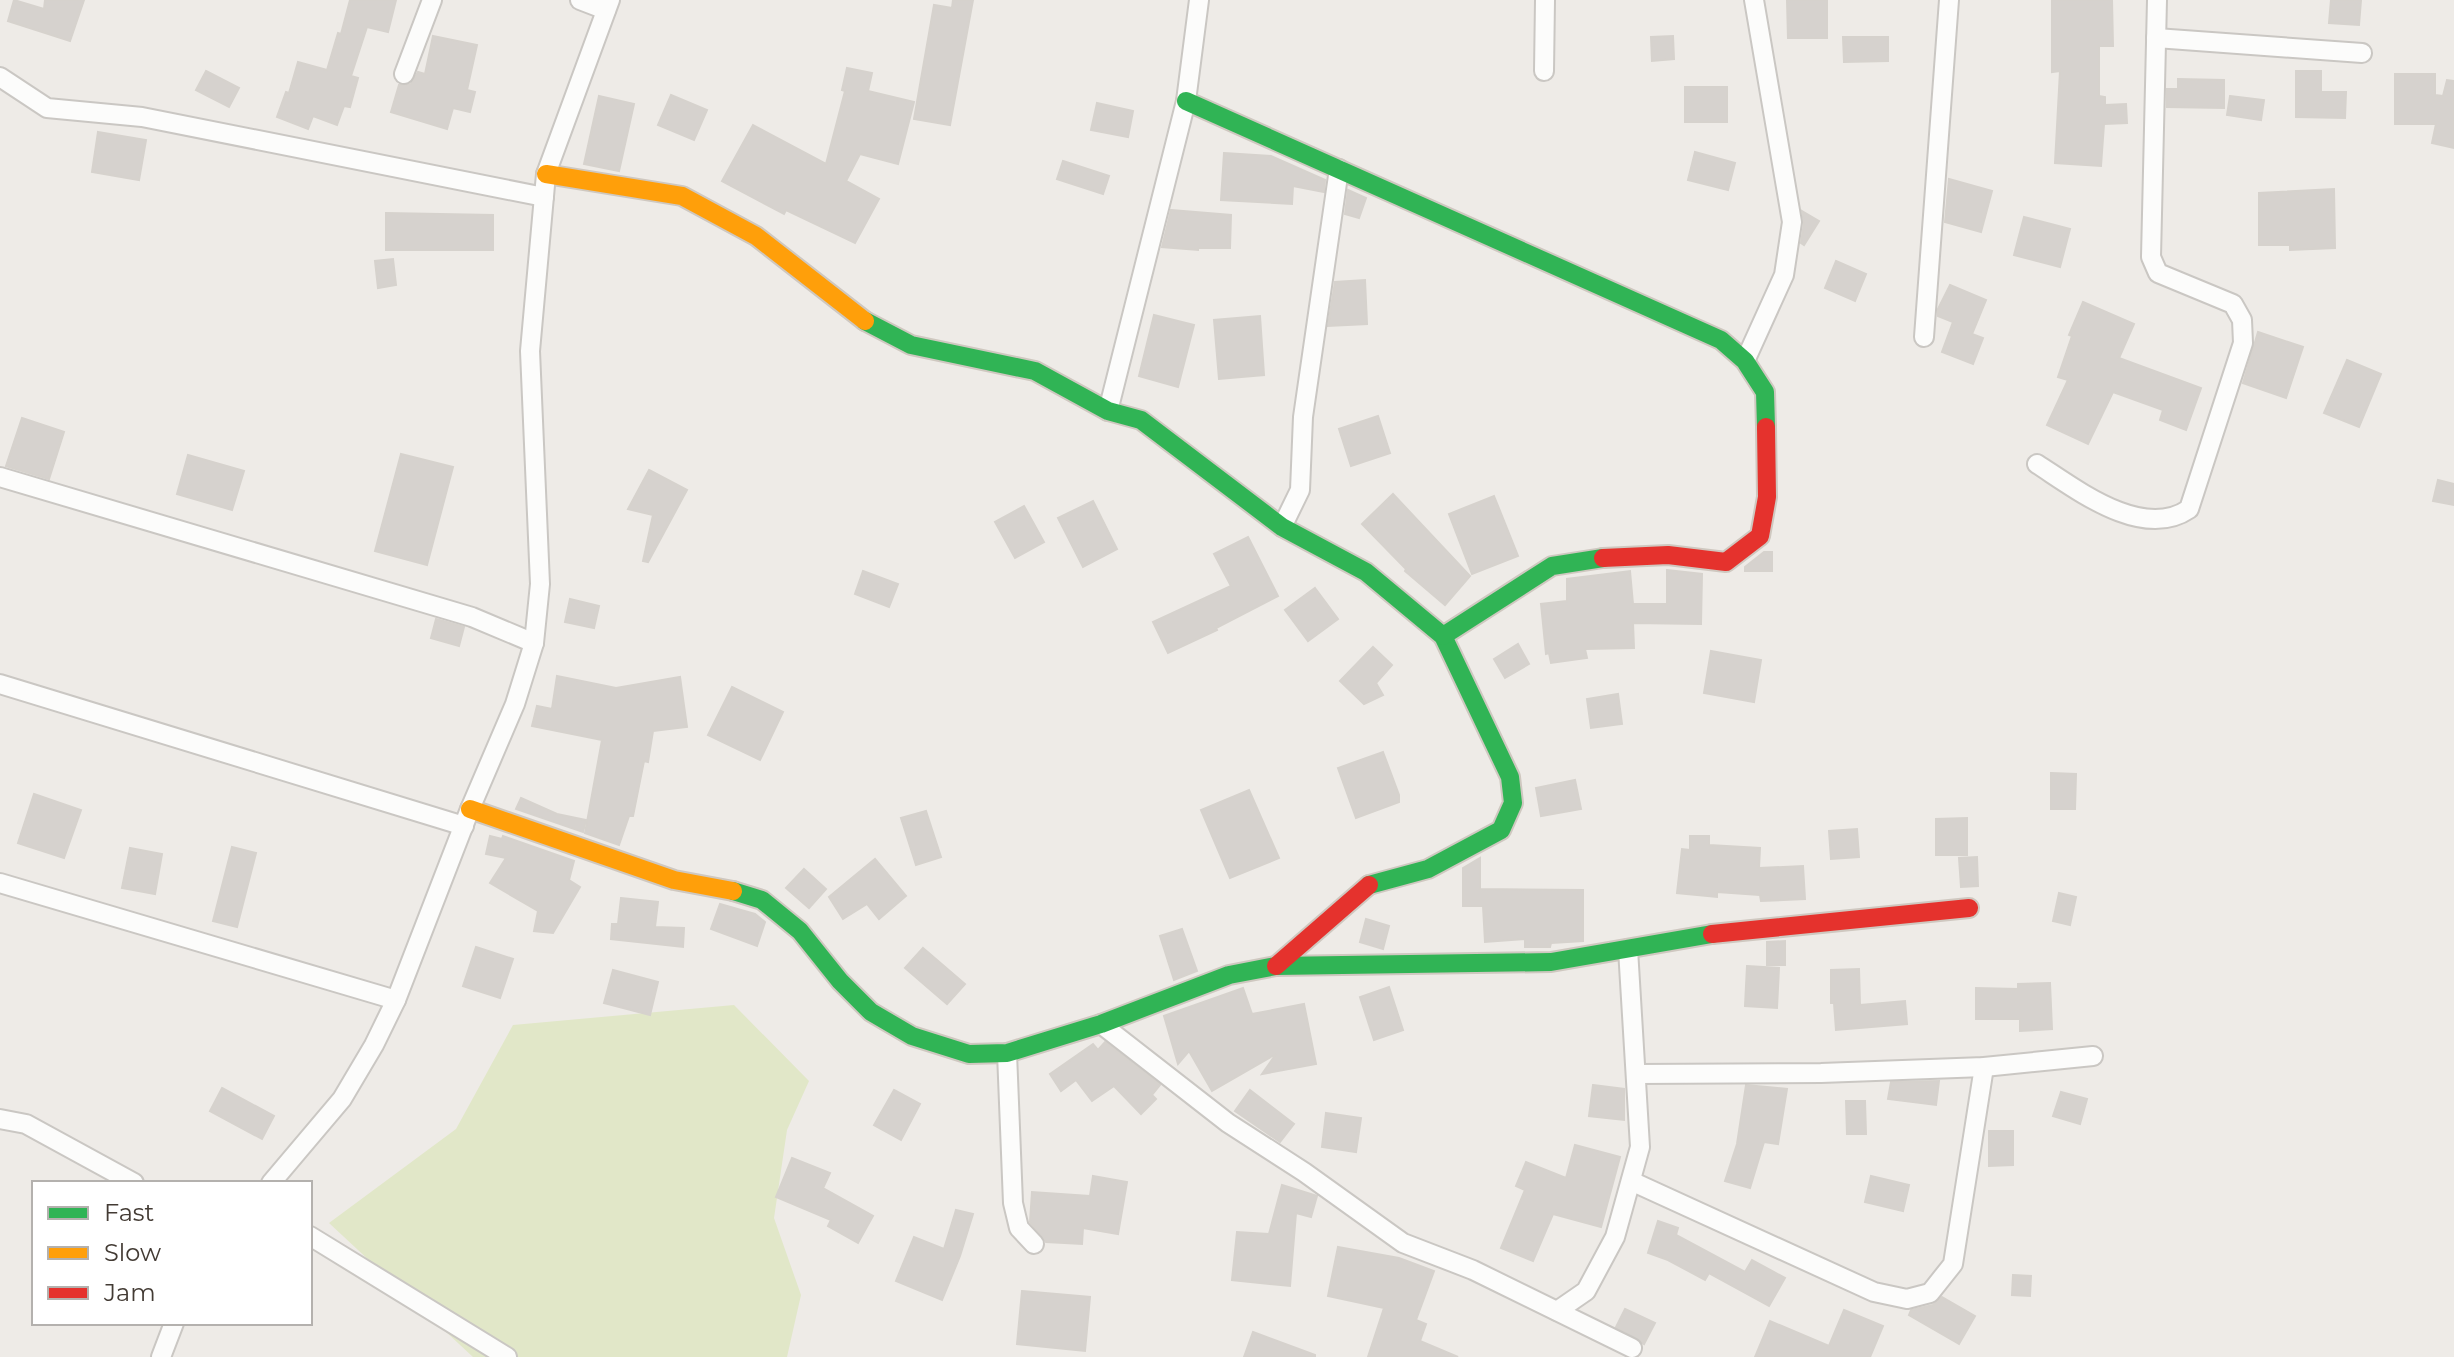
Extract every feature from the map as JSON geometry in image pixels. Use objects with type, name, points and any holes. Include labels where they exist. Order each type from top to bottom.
[{"type":"street","points":[[404,74],[432,0]]},
{"type":"street","points":[[273,1181],[342,1099],[396,1000],[515,704],[534,643],[540,584],[530,351],[546,174],[608,5],[580,0]]},
{"type":"street","points":[[1108,411],[1186,101],[1199,0]]},
{"type":"street","points":[[1544,71],[1545,0]]},
{"type":"street","points":[[1745,361],[1784,275],[1792,222],[1754,0]]},
{"type":"street","points":[[1924,337],[1949,0]]},
{"type":"street","points":[[2037,464],[2109,510],[2154,519],[2177,517],[2189,509],[2243,343],[2242,320],[2233,304],[2158,273],[2151,257],[2157,0]]},
{"type":"street","points":[[2156,38],[2362,53]]},
{"type":"street","points":[[0,77],[47,108],[142,117],[544,197]]},
{"type":"street","points":[[1186,101],[1721,340],[1745,361],[1765,392],[1767,497],[1760,536],[1726,562],[1668,555],[1613,556],[1552,566],[1443,636]]},
{"type":"street","points":[[1282,527],[1300,490],[1303,417],[1339,169]]},
{"type":"street","points":[[546,174],[682,196],[756,236],[859,318],[911,345],[1035,371],[1108,411],[1141,420],[1282,527],[1366,572],[1443,636],[1510,777],[1513,803],[1501,830],[1428,869],[1369,885],[1276,966]]},
{"type":"street","points":[[0,477],[472,617],[534,643]]},
{"type":"street","points":[[0,684],[674,880],[762,900],[800,931],[840,981],[871,1012],[912,1036],[969,1054],[1007,1053],[1101,1024],[1229,975],[1276,966],[1551,962],[1727,931],[1969,908]]},
{"type":"street","points":[[0,883],[396,1000]]},
{"type":"street","points":[[1557,1311],[1586,1291],[1615,1237],[1640,1147],[1628,949]]},
{"type":"street","points":[[1101,1024],[1228,1123],[1304,1172],[1403,1243],[1473,1270],[1632,1348]]},
{"type":"street","points":[[1007,1053],[1013,1203],[1019,1228],[1034,1244]]},
{"type":"street","points":[[1637,1074],[1821,1073],[1984,1067],[2093,1056]]},
{"type":"street","points":[[1631,1181],[1874,1292],[1907,1299],[1930,1293],[1953,1264],[1984,1067]]},
{"type":"street","points":[[0,1119],[26,1124],[130,1181]]},
{"type":"street","points":[[312,1237],[507,1357]]},
{"type":"street","points":[[161,1357],[173,1325]]},
{"type":"green space","points":[[734,1005],[809,1081],[787,1130],[774,1218],[801,1295],[787,1357],[473,1357],[329,1223],[456,1129],[513,1025]]},
{"type":"building","points":[[14,0],[44,9],[45,0],[84,0],[70,41],[8,21]]},
{"type":"building","points":[[350,0],[396,0],[388,32],[367,27],[351,76],[358,78],[350,107],[344,106],[337,125],[313,116],[308,129],[277,117],[286,92],[289,93],[298,62],[327,70]]},
{"type":"building","points":[[953,0],[973,0],[950,125],[914,119],[934,5],[952,8]]},
{"type":"building","points":[[1787,0],[1827,0],[1827,38],[1788,38]]},
{"type":"building","points":[[2052,0],[2112,0],[2113,46],[2099,46],[2099,96],[2105,97],[2105,105],[2126,104],[2127,123],[2104,124],[2101,166],[2055,163],[2060,71],[2052,72]]},
{"type":"building","points":[[2331,0],[2361,0],[2359,25],[2329,23]]},
{"type":"building","points":[[433,36],[477,45],[467,90],[475,92],[470,112],[453,108],[447,129],[391,112],[399,85],[411,84],[418,72],[425,74]]},
{"type":"building","points":[[1673,36],[1674,59],[1652,61],[1651,37]]},
{"type":"building","points":[[1843,37],[1888,37],[1888,61],[1844,62]]},
{"type":"building","points":[[847,68],[872,73],[868,91],[914,102],[898,164],[860,154],[846,181],[879,199],[855,243],[786,210],[784,214],[722,181],[753,125],[826,164],[845,91],[842,90]]},
{"type":"building","points":[[206,71],[239,88],[229,107],[196,90]]},
{"type":"building","points":[[2296,71],[2321,71],[2321,92],[2346,92],[2345,118],[2296,117]]},
{"type":"building","points":[[2395,74],[2435,74],[2435,95],[2443,96],[2447,80],[2454,81],[2454,148],[2432,143],[2436,124],[2395,124]]},
{"type":"building","points":[[2178,79],[2224,80],[2224,108],[2167,107],[2167,89],[2178,89]]},
{"type":"building","points":[[1685,87],[1727,87],[1727,122],[1685,122]]},
{"type":"building","points":[[671,95],[707,110],[694,140],[658,125]]},
{"type":"building","points":[[599,96],[634,104],[619,171],[584,164]]},
{"type":"building","points":[[2230,96],[2264,100],[2261,120],[2227,115]]},
{"type":"building","points":[[1097,103],[1133,111],[1128,137],[1091,130]]},
{"type":"building","points":[[98,132],[146,140],[139,180],[92,172]]},
{"type":"building","points":[[1695,152],[1735,163],[1728,190],[1688,180]]},
{"type":"building","points":[[1224,153],[1271,156],[1325,180],[1324,192],[1293,186],[1292,204],[1221,200]]},
{"type":"building","points":[[1063,161],[1109,176],[1103,194],[1057,179]]},
{"type":"building","points":[[1949,179],[1992,191],[1981,232],[1945,222]]},
{"type":"building","points":[[2334,189],[2335,248],[2290,250],[2290,245],[2259,245],[2259,193]]},
{"type":"building","points":[[1348,190],[1366,198],[1359,218],[1345,214]]},
{"type":"building","points":[[1171,210],[1231,215],[1230,248],[1198,250],[1162,247]]},
{"type":"building","points":[[1802,211],[1819,221],[1804,245],[1801,243]]},
{"type":"building","points":[[386,213],[493,215],[493,250],[386,250]]},
{"type":"building","points":[[2024,217],[2070,229],[2060,267],[2014,255]]},
{"type":"building","points":[[393,259],[396,285],[378,288],[375,261]]},
{"type":"building","points":[[1836,261],[1866,274],[1855,301],[1825,288]]},
{"type":"building","points":[[1365,280],[1367,324],[1328,326],[1335,282]]},
{"type":"building","points":[[1950,285],[1986,300],[1972,334],[1983,338],[1973,364],[1942,352],[1953,322],[1938,316],[1938,309]]},
{"type":"building","points":[[2083,302],[2134,324],[2119,358],[2201,388],[2186,430],[2160,420],[2163,410],[2113,392],[2088,444],[2047,425],[2068,380],[2058,377],[2072,336],[2069,335]]},
{"type":"building","points":[[1154,315],[1194,325],[1178,387],[1139,376]]},
{"type":"building","points":[[1260,316],[1264,375],[1219,379],[1214,320]]},
{"type":"building","points":[[2258,332],[2303,347],[2286,398],[2243,383]]},
{"type":"building","points":[[2347,360],[2381,374],[2359,427],[2324,413]]},
{"type":"building","points":[[1378,416],[1390,453],[1351,466],[1339,429]]},
{"type":"building","points":[[22,418],[64,432],[49,479],[6,466]]},
{"type":"building","points":[[401,454],[453,467],[427,565],[375,551]]},
{"type":"building","points":[[188,455],[244,471],[232,510],[177,494]]},
{"type":"building","points":[[649,470],[687,490],[648,562],[643,561],[653,515],[628,509]]},
{"type":"building","points":[[2438,480],[2454,484],[2454,505],[2433,501]]},
{"type":"building","points":[[1393,494],[1470,576],[1445,605],[1405,571],[1362,524]]},
{"type":"building","points":[[1494,496],[1518,556],[1472,574],[1449,514]]},
{"type":"building","points":[[1093,501],[1117,549],[1083,567],[1058,518]]},
{"type":"building","points":[[1024,506],[1044,542],[1015,558],[995,522]]},
{"type":"building","points":[[1248,537],[1278,596],[1168,653],[1153,622],[1231,586],[1214,554]]},
{"type":"building","points":[[1764,552],[1772,552],[1772,571],[1745,571],[1745,567]]},
{"type":"building","points":[[1667,570],[1702,574],[1701,624],[1633,623],[1634,648],[1585,649],[1587,658],[1551,663],[1549,653],[1546,654],[1541,604],[1567,601],[1567,579],[1630,571],[1633,604],[1667,604]]},
{"type":"building","points":[[863,571],[898,584],[889,607],[855,594]]},
{"type":"building","points":[[1315,588],[1338,619],[1308,641],[1285,610]]},
{"type":"building","points":[[570,599],[599,606],[594,628],[565,622]]},
{"type":"building","points":[[436,619],[464,627],[459,646],[431,638]]},
{"type":"building","points":[[1518,644],[1529,664],[1505,678],[1494,659]]},
{"type":"building","points":[[1373,647],[1392,665],[1376,683],[1383,695],[1364,704],[1340,681]]},
{"type":"building","points":[[1711,651],[1761,660],[1754,702],[1704,693]]},
{"type":"building","points":[[557,676],[616,688],[680,677],[687,727],[653,731],[633,816],[629,816],[619,845],[585,833],[602,740],[532,726],[537,706],[552,709]]},
{"type":"building","points":[[732,687],[783,712],[760,760],[708,735]]},
{"type":"building","points":[[1618,694],[1622,724],[1591,728],[1587,699]]},
{"type":"building","points":[[1383,752],[1399,802],[1356,818],[1338,768]]},
{"type":"building","points":[[2051,773],[2076,774],[2075,809],[2051,809]]},
{"type":"building","points":[[1575,780],[1581,809],[1541,816],[1536,788]]},
{"type":"building","points":[[1249,790],[1279,858],[1230,878],[1201,810]]},
{"type":"building","points":[[34,794],[81,810],[64,858],[18,843]]},
{"type":"building","points":[[521,798],[557,814],[586,820],[583,832],[516,809]]},
{"type":"building","points":[[926,811],[941,857],[916,865],[901,818]]},
{"type":"building","points":[[1967,818],[1967,855],[1936,855],[1936,819]]},
{"type":"building","points":[[1857,829],[1859,857],[1831,859],[1829,831]]},
{"type":"building","points":[[490,836],[502,839],[503,836],[574,861],[569,880],[580,887],[553,933],[534,931],[538,911],[490,883],[506,858],[486,854]]},
{"type":"building","points":[[1690,836],[1709,836],[1709,845],[1760,848],[1759,868],[1803,866],[1805,899],[1761,901],[1760,895],[1717,892],[1717,897],[1677,893],[1682,849],[1690,850]]},
{"type":"building","points":[[232,847],[256,853],[237,927],[213,921]]},
{"type":"building","points":[[130,848],[162,854],[155,894],[122,888]]},
{"type":"building","points":[[1977,857],[1978,886],[1961,887],[1959,858]]},
{"type":"building","points":[[1480,858],[1480,889],[1583,890],[1583,941],[1551,943],[1550,947],[1525,947],[1525,939],[1485,942],[1483,906],[1463,906],[1463,868]]},
{"type":"building","points":[[875,859],[906,896],[879,919],[867,904],[843,919],[829,897]]},
{"type":"building","points":[[804,869],[826,889],[809,908],[786,888]]},
{"type":"building","points":[[2059,893],[2076,897],[2070,925],[2053,921]]},
{"type":"building","points":[[621,898],[658,902],[655,927],[684,928],[683,947],[611,939],[612,924],[618,924]]},
{"type":"building","points":[[720,904],[755,914],[765,922],[757,946],[711,929]]},
{"type":"building","points":[[1366,919],[1389,926],[1383,949],[1360,942]]},
{"type":"building","points":[[1182,929],[1197,971],[1174,980],[1160,936]]},
{"type":"building","points":[[1785,941],[1785,965],[1767,965],[1767,942]]},
{"type":"building","points":[[476,947],[513,959],[500,998],[463,986]]},
{"type":"building","points":[[923,948],[965,984],[947,1004],[905,968]]},
{"type":"building","points":[[1747,966],[1779,968],[1777,1008],[1745,1006]]},
{"type":"building","points":[[1859,969],[1860,1005],[1905,1001],[1907,1024],[1836,1030],[1834,1003],[1831,1003],[1831,970]]},
{"type":"building","points":[[613,970],[658,982],[650,1015],[604,1003]]},
{"type":"building","points":[[2050,983],[2052,1029],[2020,1031],[2020,1019],[1976,1019],[1976,988],[2018,989],[2018,984]]},
{"type":"building","points":[[1389,987],[1403,1030],[1374,1040],[1360,997]]},
{"type":"building","points":[[1243,988],[1252,1014],[1304,1004],[1316,1064],[1262,1074],[1276,1054],[1212,1091],[1189,1051],[1178,1064],[1164,1016]]},
{"type":"building","points":[[1105,1042],[1160,1085],[1152,1095],[1156,1099],[1141,1114],[1114,1086],[1092,1101],[1076,1080],[1061,1091],[1050,1074],[1093,1044],[1098,1050]]},
{"type":"building","points":[[1939,1081],[1936,1105],[1888,1099],[1891,1082]]},
{"type":"building","points":[[1593,1085],[1624,1089],[1624,1120],[1589,1116]]},
{"type":"building","points":[[1746,1085],[1787,1089],[1778,1144],[1764,1142],[1750,1188],[1725,1181],[1737,1144]]},
{"type":"building","points":[[222,1088],[274,1116],[262,1139],[210,1111]]},
{"type":"building","points":[[894,1090],[920,1104],[901,1140],[874,1125]]},
{"type":"building","points":[[1250,1090],[1294,1124],[1280,1142],[1235,1111]]},
{"type":"building","points":[[2061,1092],[2087,1099],[2080,1124],[2053,1116]]},
{"type":"building","points":[[1846,1101],[1865,1101],[1866,1134],[1847,1134]]},
{"type":"building","points":[[1326,1113],[1361,1118],[1356,1152],[1322,1147]]},
{"type":"building","points":[[1989,1131],[2013,1131],[2013,1165],[1989,1166]]},
{"type":"building","points":[[1575,1145],[1620,1157],[1601,1227],[1553,1214],[1533,1261],[1501,1248],[1525,1190],[1516,1186],[1526,1162],[1566,1178]]},
{"type":"building","points":[[792,1158],[830,1173],[823,1188],[873,1216],[858,1243],[828,1226],[831,1220],[776,1197]]},
{"type":"building","points":[[1093,1176],[1127,1182],[1118,1234],[1083,1228],[1082,1244],[1046,1242],[1030,1222],[1032,1192],[1090,1196]]},
{"type":"building","points":[[1871,1176],[1909,1185],[1903,1211],[1865,1202]]},
{"type":"building","points":[[1282,1185],[1317,1196],[1311,1217],[1296,1213],[1290,1286],[1232,1280],[1237,1232],[1269,1234]]},
{"type":"building","points":[[956,1210],[973,1214],[942,1300],[896,1281],[914,1237],[944,1249]]},
{"type":"building","points":[[1658,1221],[1678,1228],[1676,1235],[1745,1272],[1752,1260],[1785,1278],[1769,1306],[1709,1273],[1705,1280],[1648,1253]]},
{"type":"building","points":[[1338,1247],[1399,1258],[1434,1271],[1416,1320],[1426,1324],[1420,1341],[1458,1357],[1368,1357],[1384,1308],[1328,1296]]},
{"type":"building","points":[[2013,1275],[2031,1276],[2030,1296],[2012,1295]]},
{"type":"building","points":[[1022,1291],[1090,1297],[1085,1351],[1017,1344]]},
{"type":"building","points":[[1942,1297],[1975,1316],[1959,1344],[1909,1315],[1911,1310],[1933,1305]]},
{"type":"building","points":[[1625,1309],[1655,1323],[1644,1344],[1616,1327]]},
{"type":"building","points":[[1844,1310],[1883,1326],[1870,1357],[1755,1357],[1770,1321],[1829,1346]]},
{"type":"building","points":[[1253,1332],[1315,1355],[1315,1357],[1244,1357]]},
{"type":"traffic: fast","points":[[1186,101],[1721,340],[1745,361],[1765,392],[1766,427]]},
{"type":"traffic: fast","points":[[865,321],[911,345],[1035,371],[1108,411],[1141,420],[1282,527],[1366,572],[1443,636],[1510,777],[1513,803],[1501,830],[1428,869],[1369,885]]},
{"type":"traffic: fast","points":[[1443,636],[1552,566],[1603,558]]},
{"type":"traffic: fast","points":[[733,891],[762,900],[800,931],[840,981],[871,1012],[912,1036],[969,1054],[1007,1053],[1101,1024],[1229,975],[1276,966],[1551,962],[1712,934]]},
{"type":"traffic: slow","points":[[546,174],[682,196],[756,236],[865,321]]},
{"type":"traffic: slow","points":[[470,809],[674,880],[733,891]]},
{"type":"traffic: jam","points":[[1603,558],[1668,555],[1726,562],[1760,536],[1767,497],[1766,427]]},
{"type":"traffic: jam","points":[[1276,966],[1369,885]]},
{"type":"traffic: jam","points":[[1712,934],[1969,908]]}]
